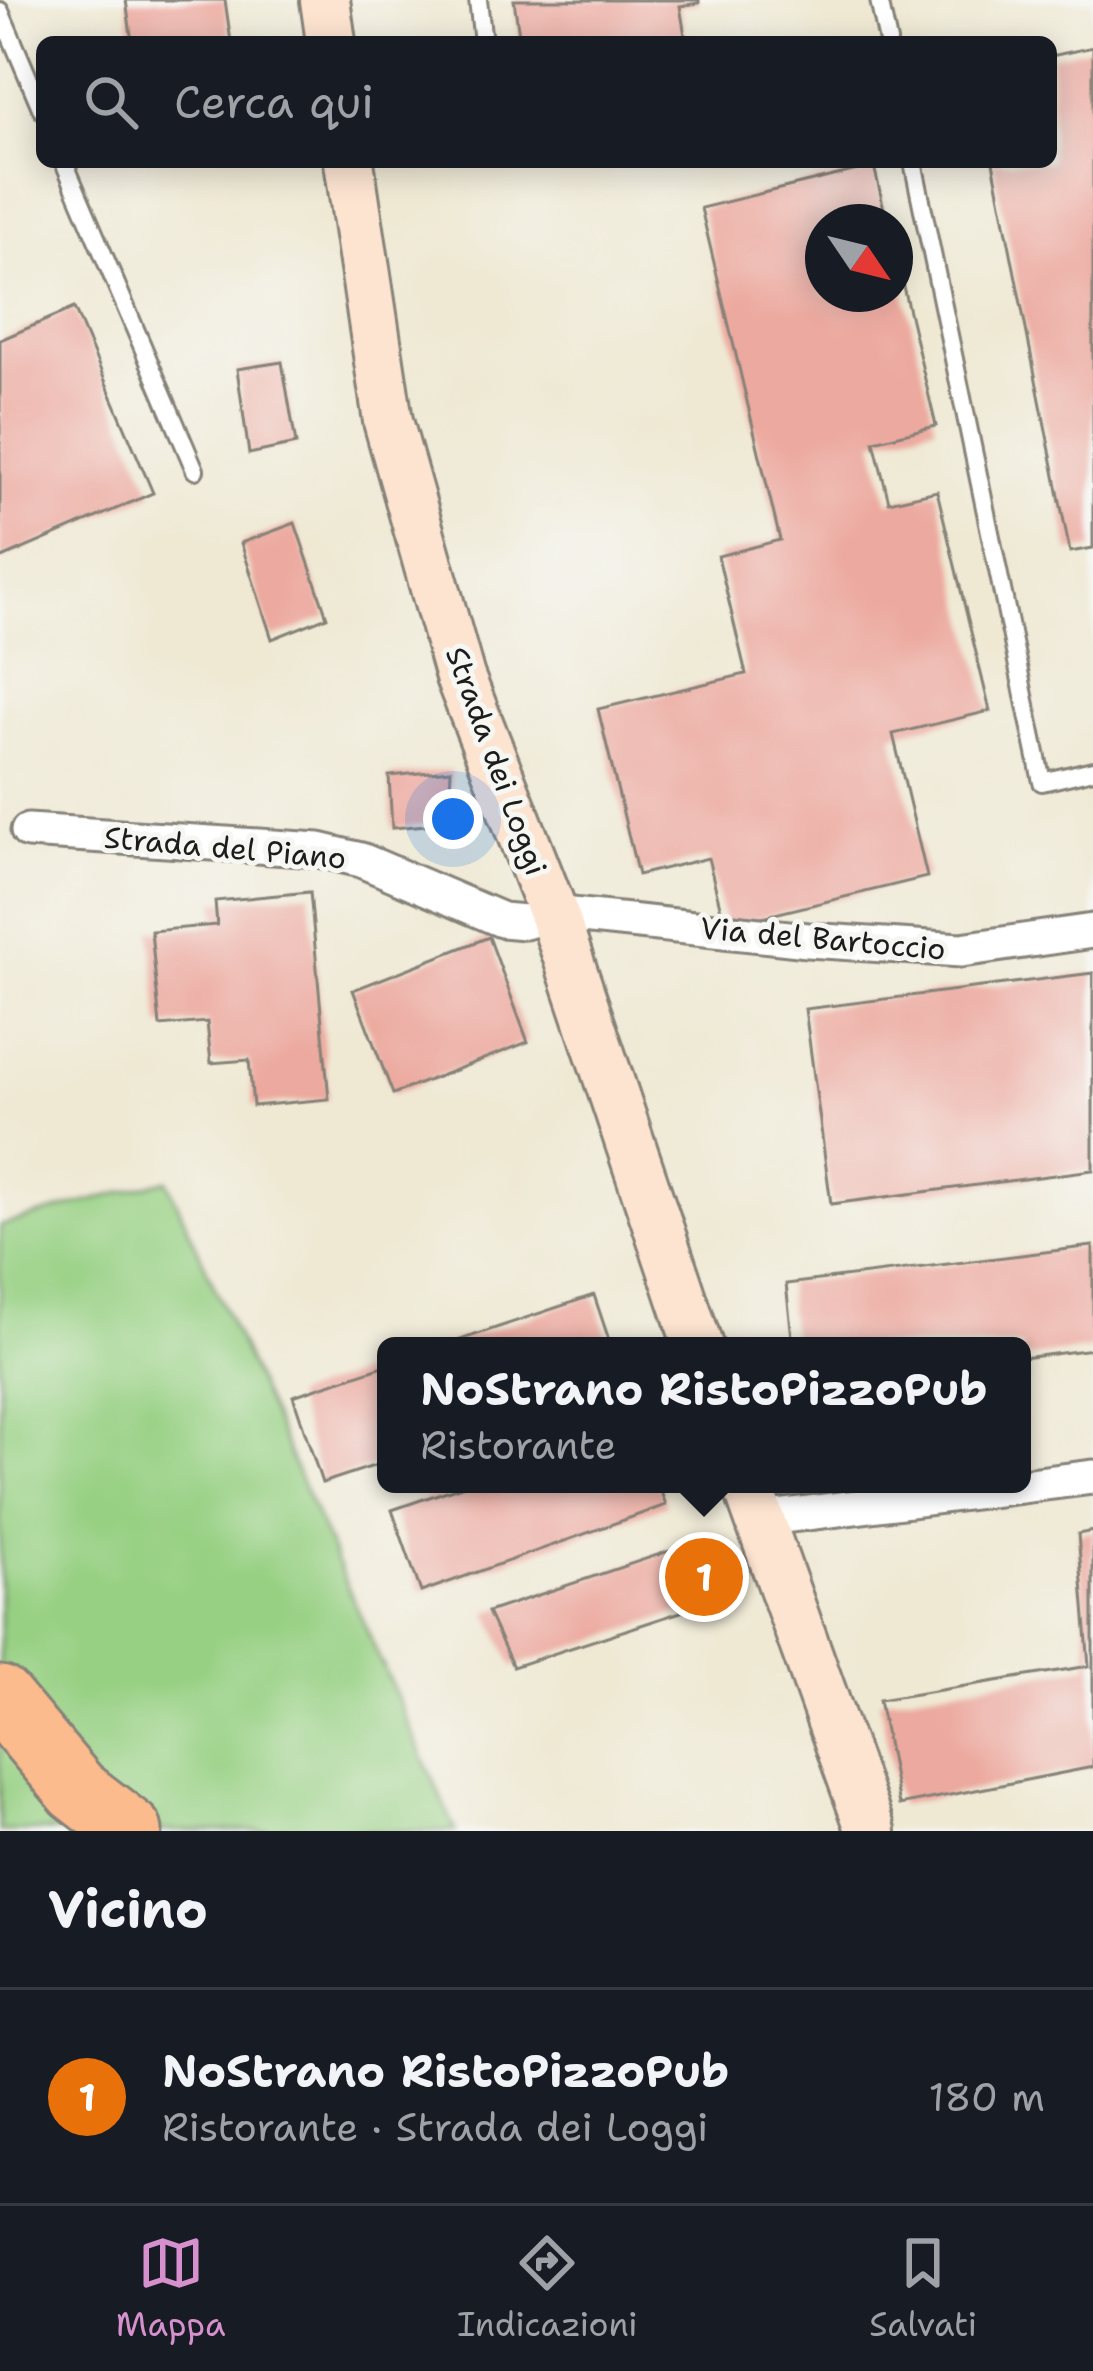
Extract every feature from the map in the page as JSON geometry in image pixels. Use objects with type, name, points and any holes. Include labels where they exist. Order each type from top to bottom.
[{"type":"highway","points":[[0,1698],[77,1790],[130,1831]]},
{"type":"street","points":[[325,0],[330,36]]},
{"type":"street","name":"Strada dei Loggi","points":[[350,168],[388,421],[460,677],[553,913],[695,1337]]},
{"type":"street","name":"Strada del Piano","points":[[28,831],[319,850],[361,860],[502,920],[526,922],[553,913]]},
{"type":"street","name":"Via del Bartoccio","points":[[553,913],[808,940],[961,950],[1093,931]]},
{"type":"street","points":[[1031,1482],[1093,1477]]},
{"type":"street","points":[[871,1831],[754,1502],[876,1493]]},
{"type":"lane","points":[[478,0],[482,36]]},
{"type":"lane","points":[[879,0],[887,36]]},
{"type":"lane","points":[[0,11],[36,96]]},
{"type":"lane","points":[[67,168],[195,470]]},
{"type":"lane","points":[[914,168],[1042,782],[1093,770]]},
{"type":"green space","points":[[167,1180],[456,1831],[0,1831],[0,1226]]},
{"type":"building","points":[[126,0],[225,0],[230,36],[131,36]]},
{"type":"building","points":[[514,0],[699,0],[680,6],[685,36],[519,36]]},
{"type":"building","points":[[1093,47],[1093,548],[1070,552],[994,168],[1057,168],[1057,55]]},
{"type":"building","points":[[874,168],[883,204],[805,204],[805,312],[909,312],[936,426],[874,441],[889,502],[937,491],[990,711],[893,734],[927,877],[725,926],[708,858],[638,875],[598,709],[746,674],[718,556],[780,540],[701,208]]},
{"type":"building","points":[[74,308],[153,493],[0,559],[0,340]]},
{"type":"building","points":[[282,362],[296,444],[249,454],[237,369]]},
{"type":"building","points":[[295,523],[327,617],[272,639],[241,543]]},
{"type":"building","points":[[451,770],[448,823],[392,828],[389,776]]},
{"type":"building","points":[[310,892],[329,1099],[253,1106],[249,1060],[211,1063],[207,1022],[160,1026],[151,931],[217,925],[215,901]]},
{"type":"building","points":[[489,937],[528,1042],[393,1094],[353,990]]},
{"type":"building","points":[[1093,973],[1093,1170],[831,1204],[805,1009]]},
{"type":"building","points":[[1093,1246],[1093,1349],[1031,1357],[1031,1337],[792,1337],[786,1284]]},
{"type":"building","points":[[594,1295],[608,1337],[469,1337]]},
{"type":"building","points":[[377,1368],[377,1465],[322,1483],[293,1396]]},
{"type":"building","points":[[441,1493],[661,1493],[666,1505],[421,1592],[392,1510]]},
{"type":"building","points":[[1093,1531],[1093,1767],[899,1805],[879,1700],[1089,1666],[1078,1534]]},
{"type":"building","points":[[672,1550],[696,1607],[513,1667],[488,1612]]},
{"type":"place","name":"NoStrano RistoPizzoPub","points":[[704,1577]]}]
